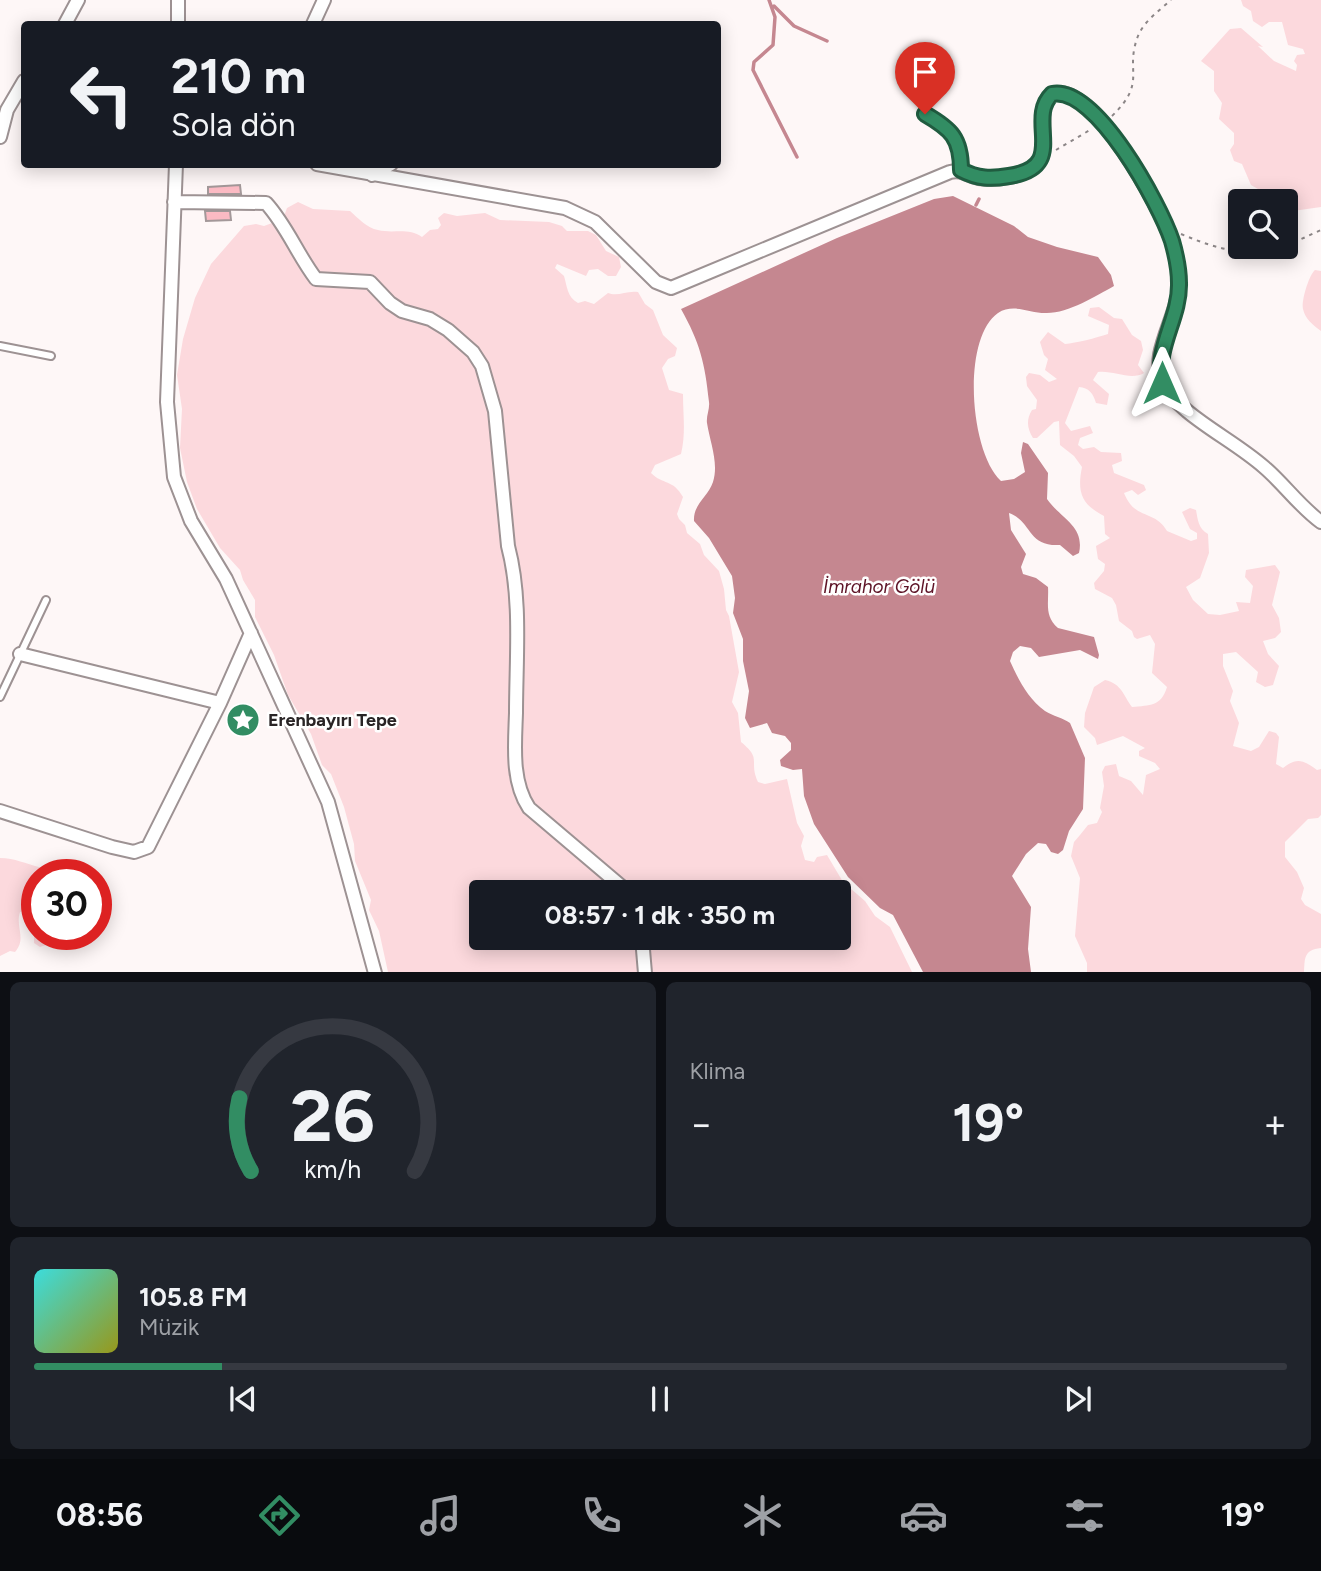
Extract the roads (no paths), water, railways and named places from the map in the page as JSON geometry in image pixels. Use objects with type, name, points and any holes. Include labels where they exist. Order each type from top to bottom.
[{"type":"street","points":[[67,21],[78,0]]},
{"type":"street","points":[[178,0],[178,21]]},
{"type":"street","points":[[314,21],[324,0]]},
{"type":"street","points":[[0,137],[7,110],[21,86]]},
{"type":"street","points":[[337,168],[565,208],[595,222],[656,282],[671,288],[937,176],[961,170],[981,178],[1007,177],[1028,171],[1038,163],[1043,154],[1043,107],[1052,94],[1065,94],[1075,98],[1104,124],[1142,181],[1164,222],[1178,265],[1179,286],[1163,346],[1160,369],[1162,383],[1174,400],[1264,466],[1321,522]]},
{"type":"street","points":[[925,114],[956,138],[961,153],[961,170]]},
{"type":"street","points":[[176,168],[167,402],[174,477],[191,521],[226,579],[328,802],[376,972]]},
{"type":"street","points":[[372,175],[384,168]]},
{"type":"street","points":[[174,202],[266,202],[282,220],[316,279],[370,282],[390,303],[402,311],[430,319],[448,330],[473,352],[482,366],[495,411],[508,546],[513,566],[516,612],[515,745],[522,798],[529,808],[614,880]]},
{"type":"street","points":[[0,811],[112,847],[141,851],[154,840],[251,633]]},
{"type":"street","points":[[20,654],[220,703]]},
{"type":"street","points":[[643,950],[645,972]]},
{"type":"lane","points":[[0,346],[51,356]]},
{"type":"lane","points":[[0,697],[46,600]]},
{"type":"water","name":"İmrahor Gölü","points":[[953,196],[1014,226],[1028,237],[1098,257],[1111,275],[1114,286],[1063,311],[1045,313],[1010,309],[998,313],[986,327],[978,346],[975,370],[977,422],[982,447],[990,467],[1001,481],[1014,479],[1025,472],[1021,453],[1023,442],[1028,444],[1048,473],[1047,499],[1075,529],[1080,544],[1079,553],[1073,556],[1060,545],[1049,545],[1035,538],[1022,522],[1009,513],[1011,530],[1026,554],[1021,567],[1023,574],[1036,578],[1048,587],[1048,609],[1058,628],[1094,637],[1099,655],[1098,659],[1080,650],[1039,657],[1031,648],[1020,646],[1013,652],[1010,661],[1033,701],[1045,711],[1070,723],[1085,758],[1083,809],[1069,831],[1063,850],[1058,854],[1051,852],[1046,844],[1038,843],[1026,854],[1012,876],[1031,907],[1028,949],[1031,972],[923,972],[893,915],[880,908],[848,877],[814,824],[804,796],[802,769],[793,770],[781,766],[780,760],[791,750],[791,743],[785,736],[772,733],[767,723],[750,728],[745,718],[749,691],[743,661],[743,639],[733,613],[735,598],[732,576],[709,538],[694,521],[698,505],[713,482],[715,467],[707,423],[709,402],[703,364],[693,332],[681,309],[837,238],[934,199]]},
{"type":"waterway","points":[[769,0],[775,17],[773,45],[754,62],[753,70],[797,157]]},
{"type":"waterway","points":[[774,6],[794,26],[827,41]]},
{"type":"waterway","points":[[976,205],[979,199]]},
{"type":"place","name":"Erenbayırı Tepe","points":[[243,720]]}]
